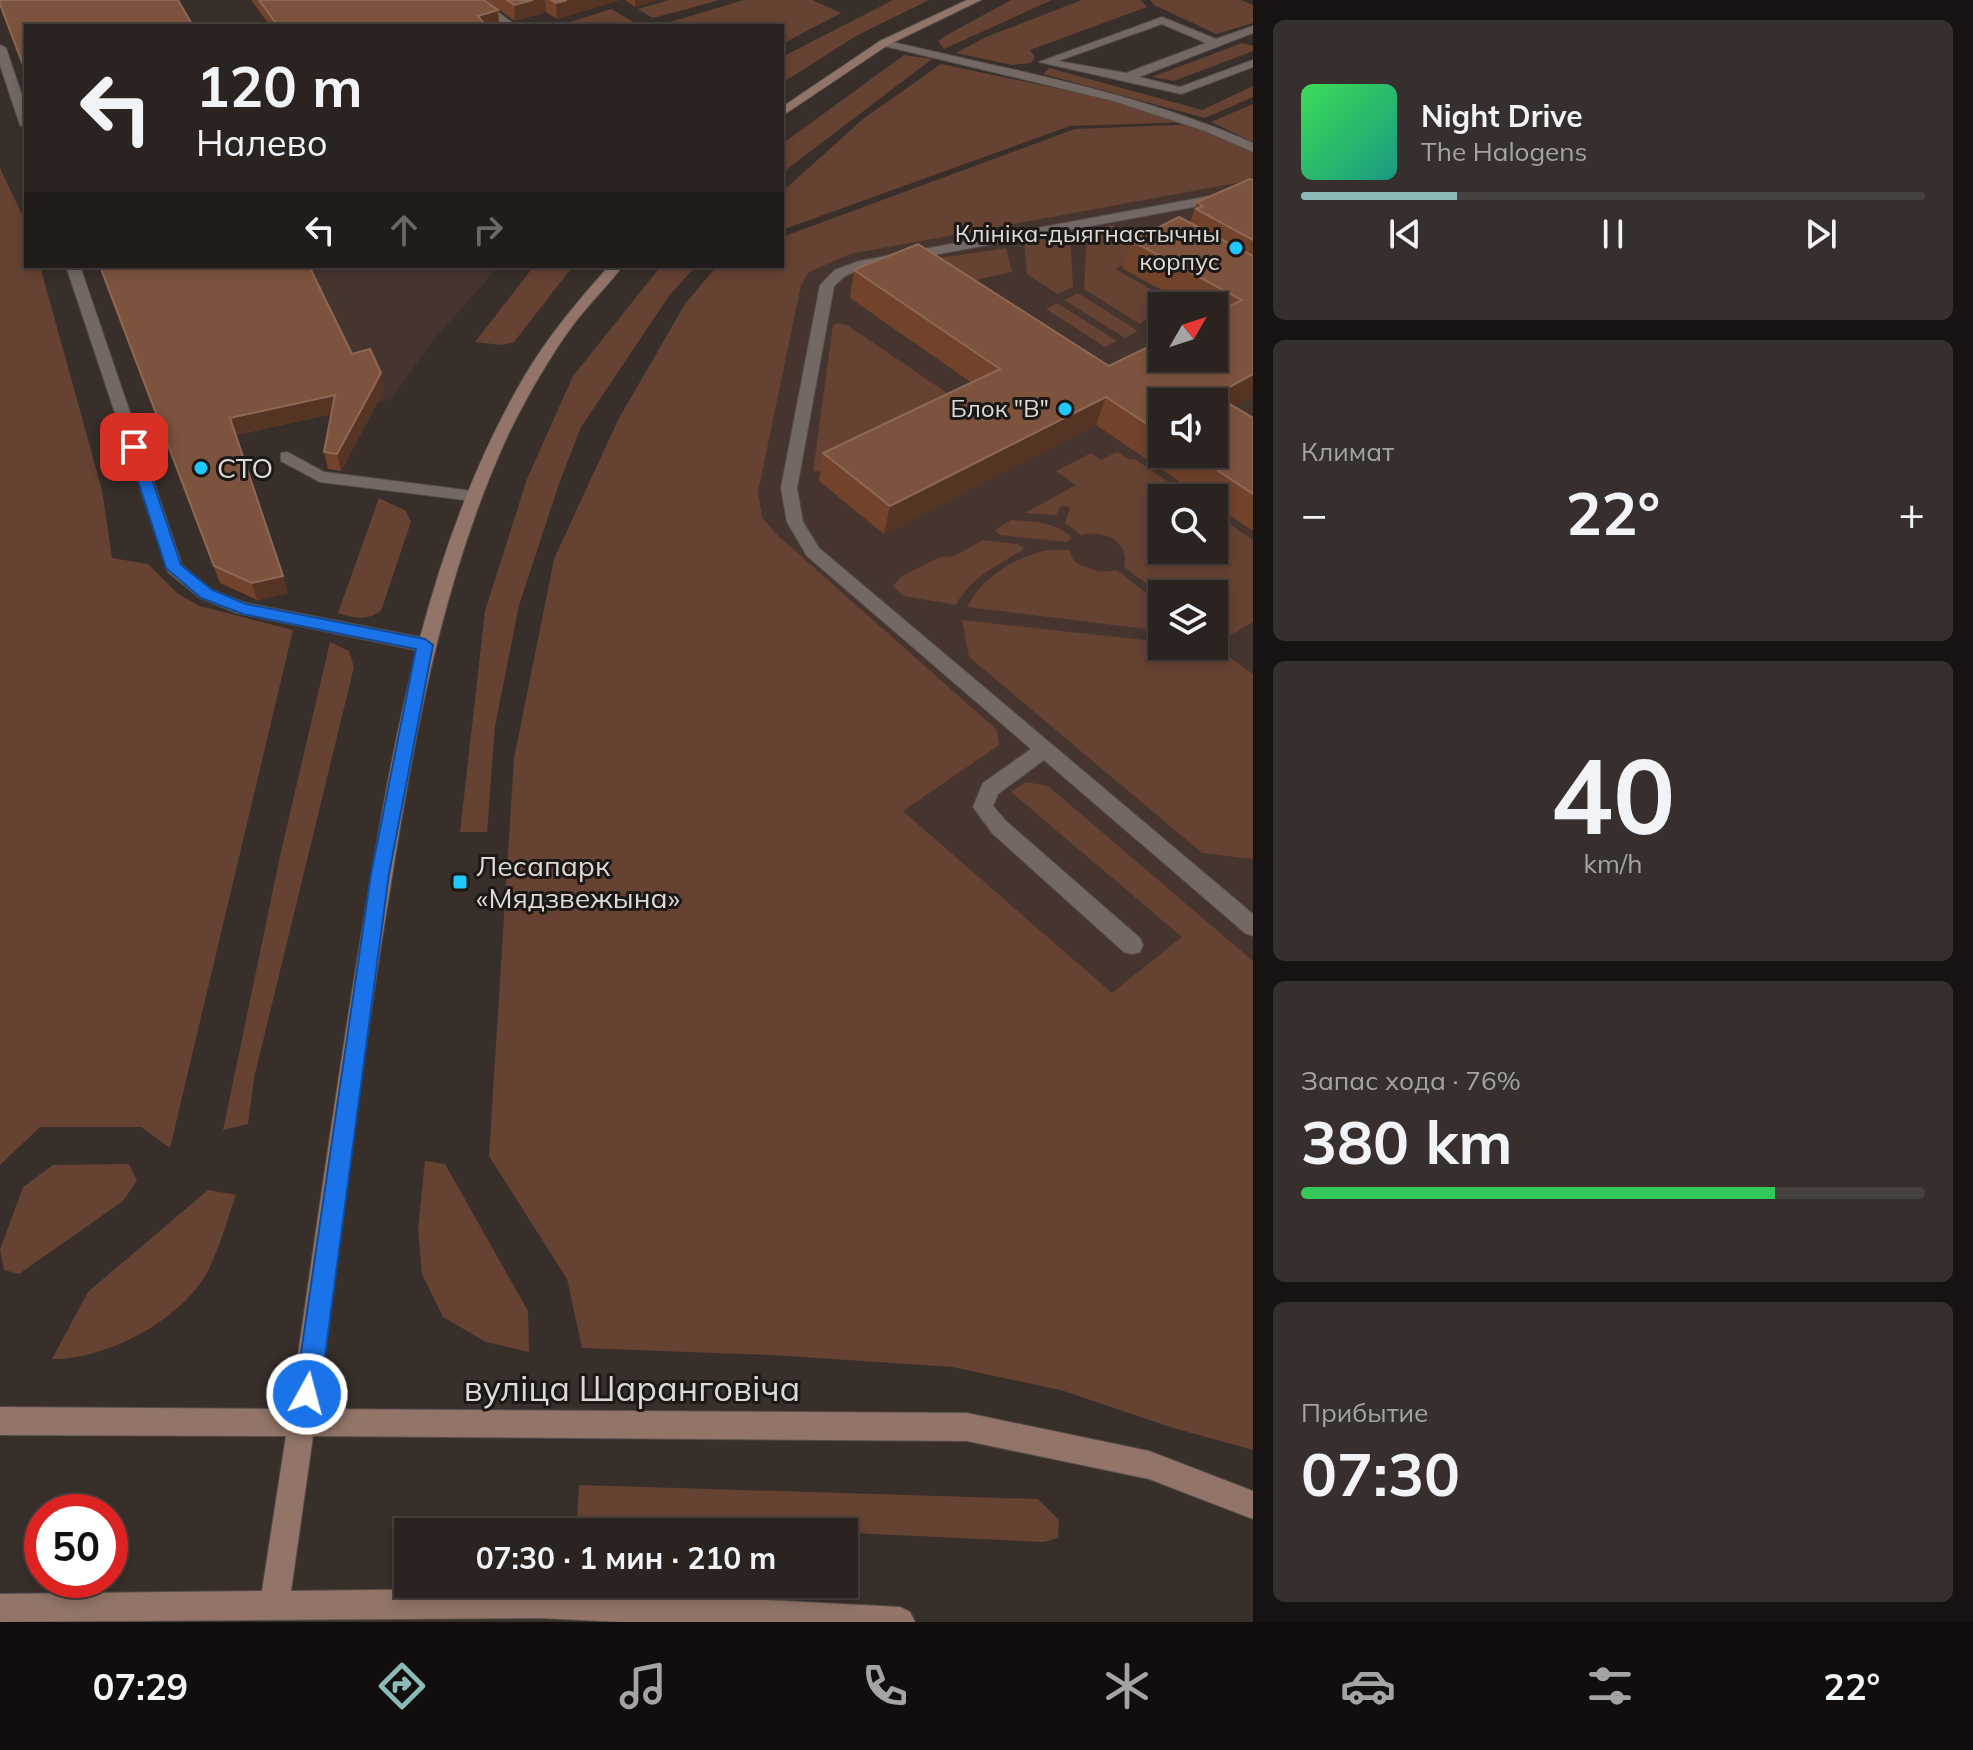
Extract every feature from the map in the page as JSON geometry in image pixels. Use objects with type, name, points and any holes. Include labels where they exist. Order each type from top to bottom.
[{"type":"main road","points":[[784,111],[884,43],[976,0]]},
{"type":"main road","points":[[274,1607],[304,1423],[380,874],[425,645],[473,496],[505,422],[541,360],[614,268]]},
{"type":"main road","name":"вуліца Шаранговіча","points":[[0,1421],[967,1427],[1149,1465],[1253,1505]]},
{"type":"main road","points":[[0,1609],[539,1603],[900,1622]]},
{"type":"lane","points":[[474,0],[509,24]]},
{"type":"lane","points":[[1035,77],[1045,62],[1162,20],[1213,42]]},
{"type":"lane","points":[[1127,77],[1253,29]]},
{"type":"lane","points":[[884,43],[1151,106],[1201,122],[1253,148]]},
{"type":"lane","points":[[0,48],[24,119]]},
{"type":"lane","points":[[1045,62],[1127,77],[1181,91],[1253,63]]},
{"type":"lane","points":[[1249,195],[1128,214],[927,257],[859,265],[840,273],[827,285],[789,488],[789,510],[796,529],[813,552],[1253,927]]},
{"type":"lane","points":[[1128,214],[1156,229]]},
{"type":"lane","points":[[74,268],[174,568],[206,594],[243,609],[425,645]]},
{"type":"lane","points":[[287,457],[320,477],[473,496]]},
{"type":"lane","points":[[1045,749],[990,789],[983,807],[999,827],[1132,945]]},
{"type":"shaded area","points":[[669,0],[720,0],[653,18],[638,9]]},
{"type":"shaded area","points":[[744,0],[812,0],[841,13],[784,43],[784,24],[664,24]]},
{"type":"shaded area","points":[[893,0],[929,0],[856,36],[784,82],[784,56]]},
{"type":"shaded area","points":[[1011,0],[1052,0],[944,49],[938,41],[945,36]]},
{"type":"shaded area","points":[[1082,0],[1141,0],[1147,7],[1030,50],[1035,57],[1031,63],[1012,65],[956,53],[986,37]]},
{"type":"shaded area","points":[[1150,0],[1241,0],[1253,5],[1253,23],[1216,34],[1154,5]]},
{"type":"shaded area","points":[[611,9],[637,24],[564,24]]},
{"type":"shaded area","points":[[1242,43],[1253,46],[1253,51],[1174,81],[1152,77]]},
{"type":"shaded area","points":[[904,55],[932,59],[784,171],[784,143]]},
{"type":"shaded area","points":[[941,64],[1145,107],[1193,122],[1070,126],[784,229],[784,190],[863,119]]},
{"type":"shaded area","points":[[1049,68],[1202,110],[1253,86],[1253,97],[1205,118],[1043,74]]},
{"type":"shaded area","points":[[1253,104],[1253,142],[1211,122]]},
{"type":"shaded area","points":[[1200,124],[1253,151],[1253,180],[850,254],[809,272],[801,285],[758,492],[762,517],[776,534],[997,730],[999,745],[903,811],[1112,993],[1182,937],[1011,792],[1026,782],[1048,786],[1253,961],[1253,1450],[1170,1427],[1064,1391],[953,1367],[772,1355],[582,1348],[567,1279],[489,1156],[514,758],[554,559],[618,420],[685,304],[715,268],[784,268],[784,236],[1075,129]]},
{"type":"shaded area","points":[[1253,143],[1253,1116],[623,567],[784,265]]},
{"type":"shaded area","points":[[0,168],[24,219],[24,268],[41,268],[102,490],[112,558],[148,564],[178,594],[200,606],[293,630],[170,1148],[141,1127],[40,1127],[0,1165]]},
{"type":"shaded area","points":[[1112,225],[1156,249],[1115,269],[1155,292],[1148,292],[1148,317],[1140,324],[1084,289],[1087,231]]},
{"type":"shaded area","points":[[1070,234],[1073,287],[1057,294],[1027,274],[1024,241]]},
{"type":"shaded area","points":[[1006,248],[1012,272],[967,282],[938,258]]},
{"type":"shaded area","points":[[99,268],[497,268],[431,343],[391,399],[168,449]]},
{"type":"shaded area","points":[[532,268],[571,268],[514,342],[502,345],[475,342]]},
{"type":"shaded area","points":[[659,268],[694,268],[669,296],[581,427],[519,605],[495,726],[487,832],[460,832],[485,611],[527,479],[573,376]]},
{"type":"shaded area","points":[[1208,277],[1211,292],[1178,292]]},
{"type":"shaded area","points":[[1078,293],[1138,331],[1125,338],[1064,300]]},
{"type":"shaded area","points":[[1057,303],[1117,341],[1105,347],[1046,309]]},
{"type":"shaded area","points":[[833,325],[847,325],[950,395],[830,472],[813,471]]},
{"type":"shaded area","points":[[1117,452],[1130,460],[1135,459],[1172,484],[1148,484],[1148,564],[1228,564],[1228,523],[1253,540],[1253,622],[1228,635],[1228,580],[1148,580],[1148,585],[1124,567],[1123,550],[1113,539],[1098,534],[1081,535],[1065,523],[1070,507],[1061,506],[1056,515],[1025,513],[1076,485],[1056,471],[1091,453],[1101,460]]},
{"type":"shaded area","points":[[379,498],[406,511],[411,522],[381,611],[360,618],[338,613]]},
{"type":"shaded area","points":[[1011,520],[1051,525],[1072,538],[1067,542],[1000,535],[995,530]]},
{"type":"shaded area","points":[[983,540],[1017,544],[1025,548],[977,579],[956,605],[903,596],[893,586],[902,576],[940,557],[954,556]]},
{"type":"shaded area","points":[[1069,550],[1074,561],[1080,565],[1100,572],[1117,570],[1148,595],[1148,629],[967,607],[991,577],[1013,562],[1037,553]]},
{"type":"shaded area","points":[[962,620],[1148,640],[1148,660],[1228,660],[1228,656],[1253,674],[1253,859],[1202,853],[969,657]]},
{"type":"shaded area","points":[[330,642],[349,651],[354,667],[254,1078],[248,1124],[223,1130],[280,856]]},
{"type":"shaded area","points":[[425,1161],[445,1164],[528,1311],[529,1352],[486,1342],[443,1317],[422,1274],[418,1229]]},
{"type":"shaded area","points":[[129,1164],[137,1181],[123,1201],[19,1274],[4,1270],[0,1250],[23,1187],[53,1165]]},
{"type":"shaded area","points":[[208,1190],[236,1195],[212,1262],[196,1289],[161,1321],[118,1345],[73,1358],[52,1359],[88,1292]]},
{"type":"shaded area","points":[[579,1485],[1038,1499],[1059,1520],[1058,1538],[1044,1542],[858,1533],[858,1518],[577,1518]]},
{"type":"building","points":[[0,0],[178,0],[192,24],[24,24],[24,68]]},
{"type":"building","points":[[259,0],[484,0],[498,10],[478,16],[484,24],[277,24]]},
{"type":"building","points":[[507,0],[533,0],[514,5]]},
{"type":"building","points":[[1253,180],[1253,240],[1196,209],[1203,206],[1197,202]]},
{"type":"building","points":[[1179,217],[1253,256],[1253,374],[1228,388],[1148,388],[1148,425],[1106,397],[890,506],[823,453],[1000,369],[854,270],[918,244],[1109,366],[1148,347],[1148,372],[1228,372],[1228,307],[1242,300],[1132,241]]},
{"type":"building","points":[[101,268],[310,268],[352,354],[370,349],[381,373],[337,454],[324,452],[335,395],[230,418],[283,576],[252,583],[214,566]]},
{"type":"building","points":[[1228,403],[1253,418],[1253,494],[1214,468],[1228,468]]},
{"type":"place","name":"Клініка-дыягнастычны корпус","points":[[1236,248]]},
{"type":"place","name":"Блок \"В\"","points":[[1065,409]]},
{"type":"place","name":"СТО","points":[[201,468]]},
{"type":"place","name":"Лесапарк «Мядзвежына»","points":[[460,882]]},
{"type":"route","points":[[134,447],[174,568],[206,594],[243,609],[425,645],[380,874],[307,1394]]}]
